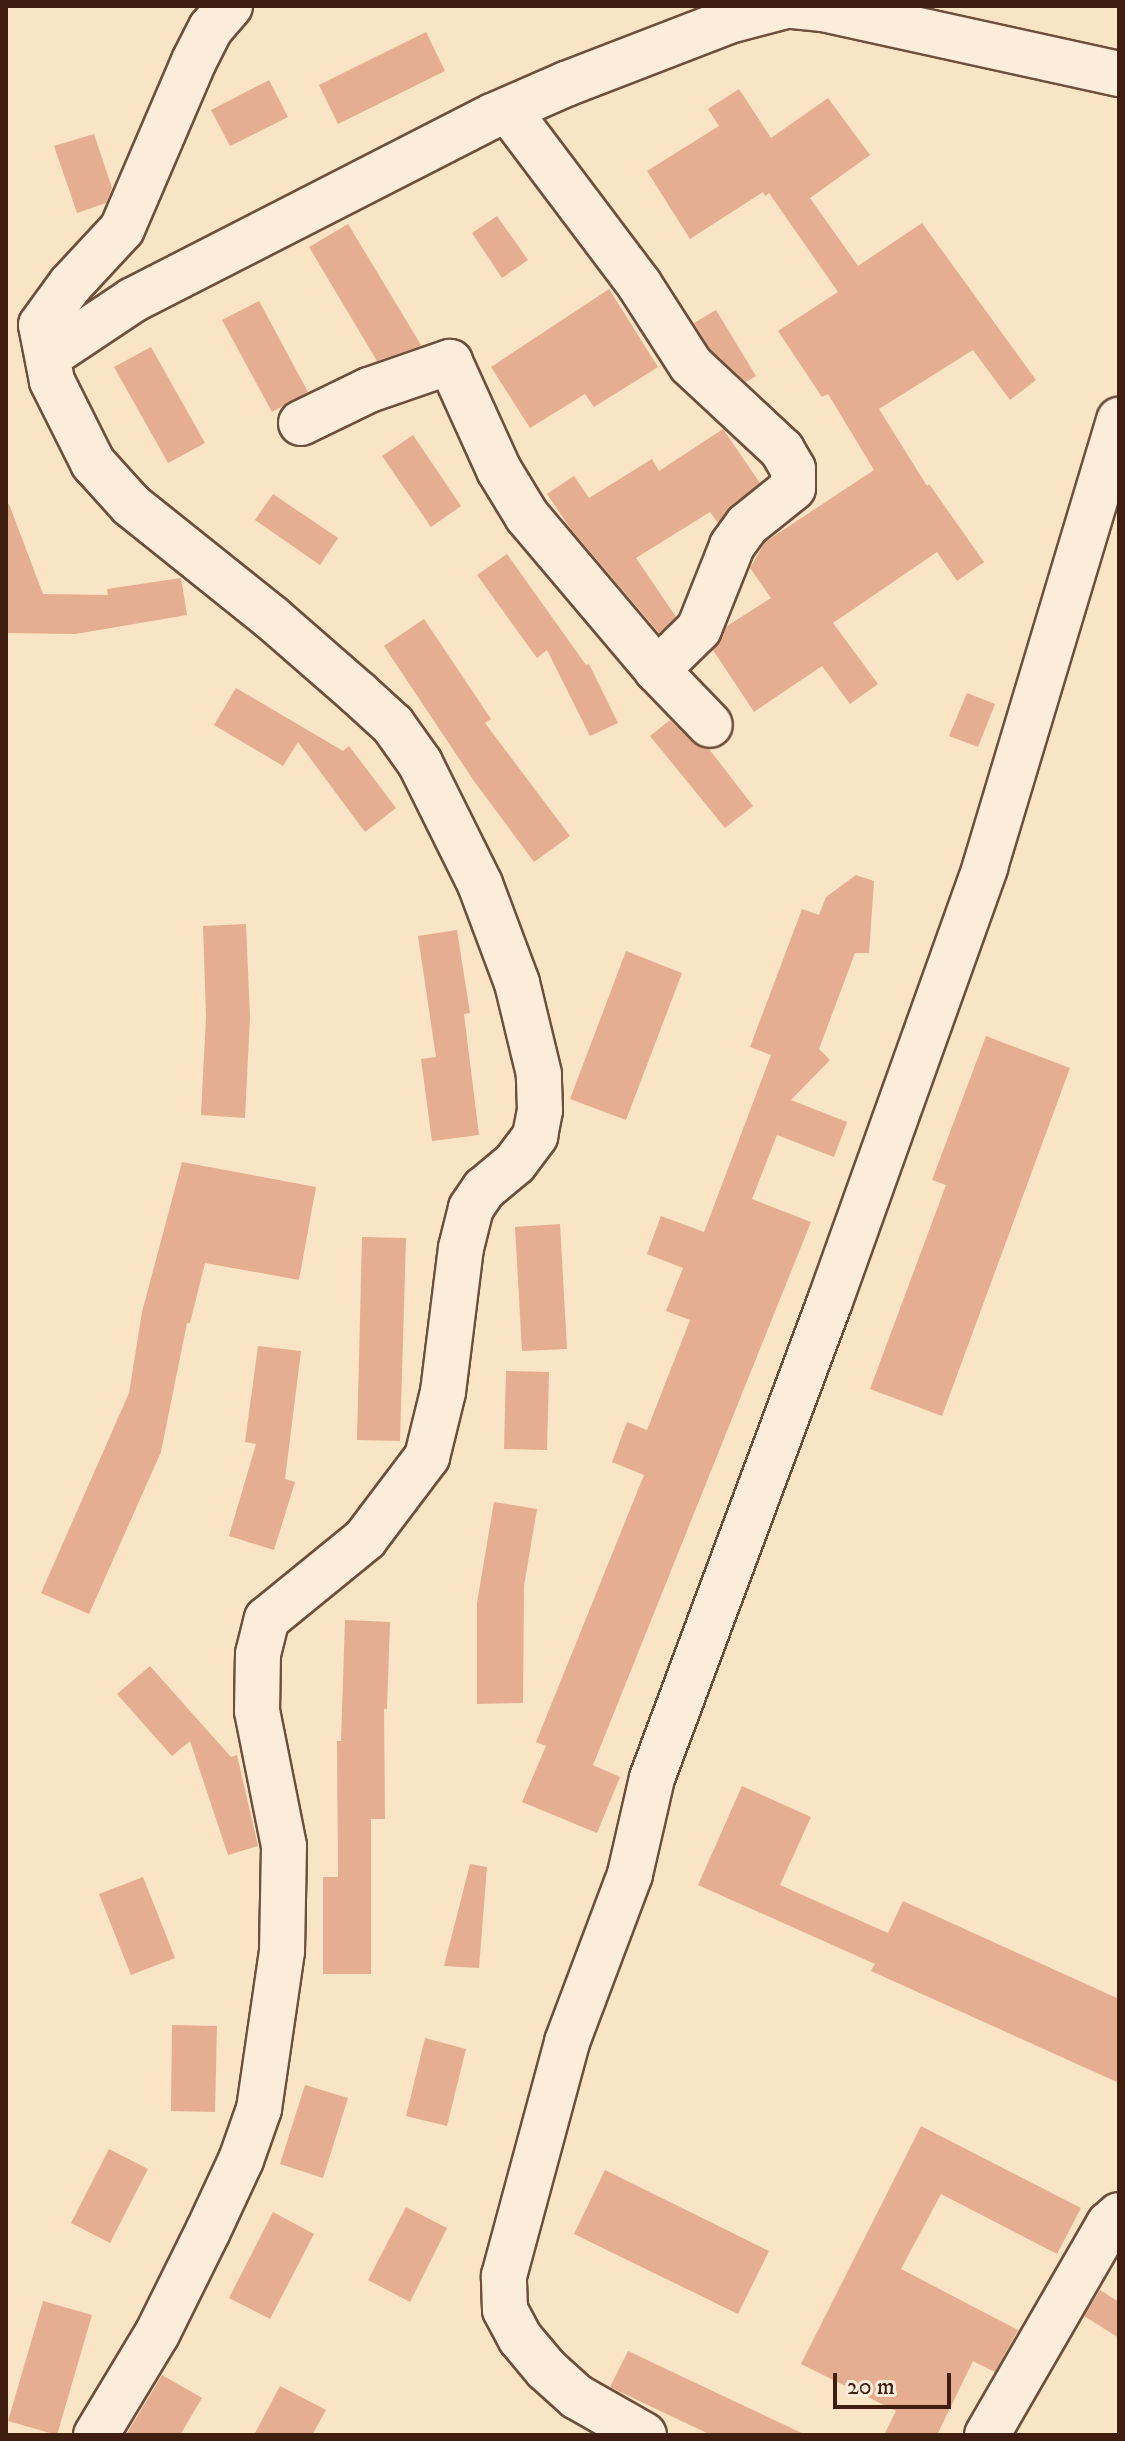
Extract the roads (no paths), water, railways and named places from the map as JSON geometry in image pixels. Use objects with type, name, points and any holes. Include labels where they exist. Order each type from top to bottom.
[{"type":"street","points":[[96,2435],[157,2334],[241,2160],[259,2109],[282,1951],[284,1846],[257,1711],[258,1654],[267,1619],[365,1539],[406,1489],[427,1457],[443,1392],[461,1248],[471,1208],[484,1189],[515,1163],[535,1136],[540,1110],[539,1074],[517,983],[480,884],[420,763],[393,725],[358,693],[121,495],[93,463],[52,381],[41,325],[70,285],[122,229],[194,61],[211,28],[230,6]]},
{"type":"street","points":[[49,356],[133,300],[508,110],[729,21],[807,7],[1119,74]]},
{"type":"street","points":[[508,110],[639,284],[691,365],[782,450],[793,469],[793,488],[747,525],[732,546],[699,629],[657,670]]},
{"type":"street","points":[[301,423],[369,390],[450,362],[472,416],[527,516],[657,670],[710,725]]},
{"type":"street","points":[[644,2435],[577,2397],[546,2369],[520,2338],[505,2310],[504,2276],[567,2042],[630,1874],[652,1778],[830,1301],[985,867],[1119,420]]},
{"type":"street","points":[[987,2435],[1109,2224],[1119,2215]]}]
